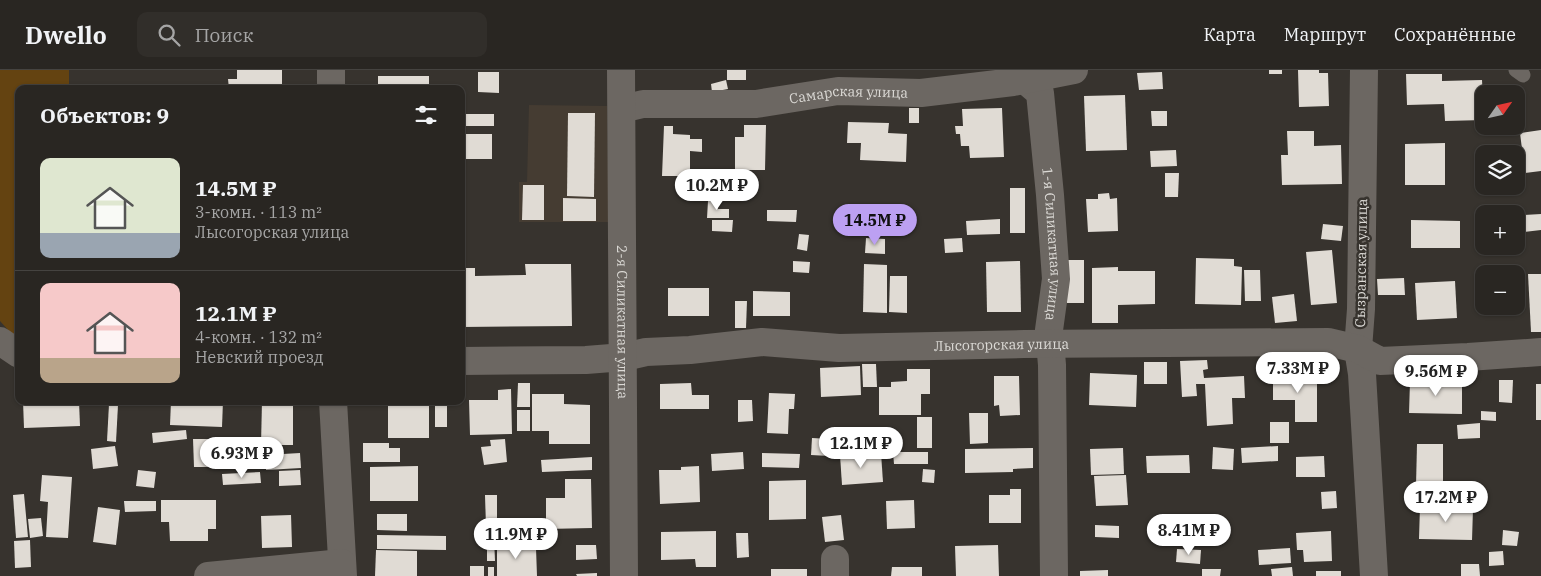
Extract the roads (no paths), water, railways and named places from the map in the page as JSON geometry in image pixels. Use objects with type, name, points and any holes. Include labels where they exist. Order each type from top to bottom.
[{"type":"street","points":[[331,70],[331,85]]},
{"type":"street","name":"2-я Силикатная улица","points":[[621,70],[624,576]]},
{"type":"street","name":"Самарская улица","points":[[622,109],[643,104],[756,104],[838,91],[920,93],[1027,75],[1074,70]]},
{"type":"street","name":"Сызранская улица","points":[[1364,70],[1361,310],[1358,349],[1362,374],[1374,576]]},
{"type":"street","name":"1-я Силикатная улица","points":[[1027,75],[1040,93],[1056,279],[1049,330],[1052,366],[1054,576]]},
{"type":"street","points":[[0,341],[15,351]]},
{"type":"street","name":"Лысогорская улица","points":[[465,361],[586,360],[624,357],[646,352],[690,350],[762,342],[839,348],[1328,342],[1358,349],[1380,361],[1541,352]]},
{"type":"street","points":[[208,576],[342,570],[333,405]]}]
